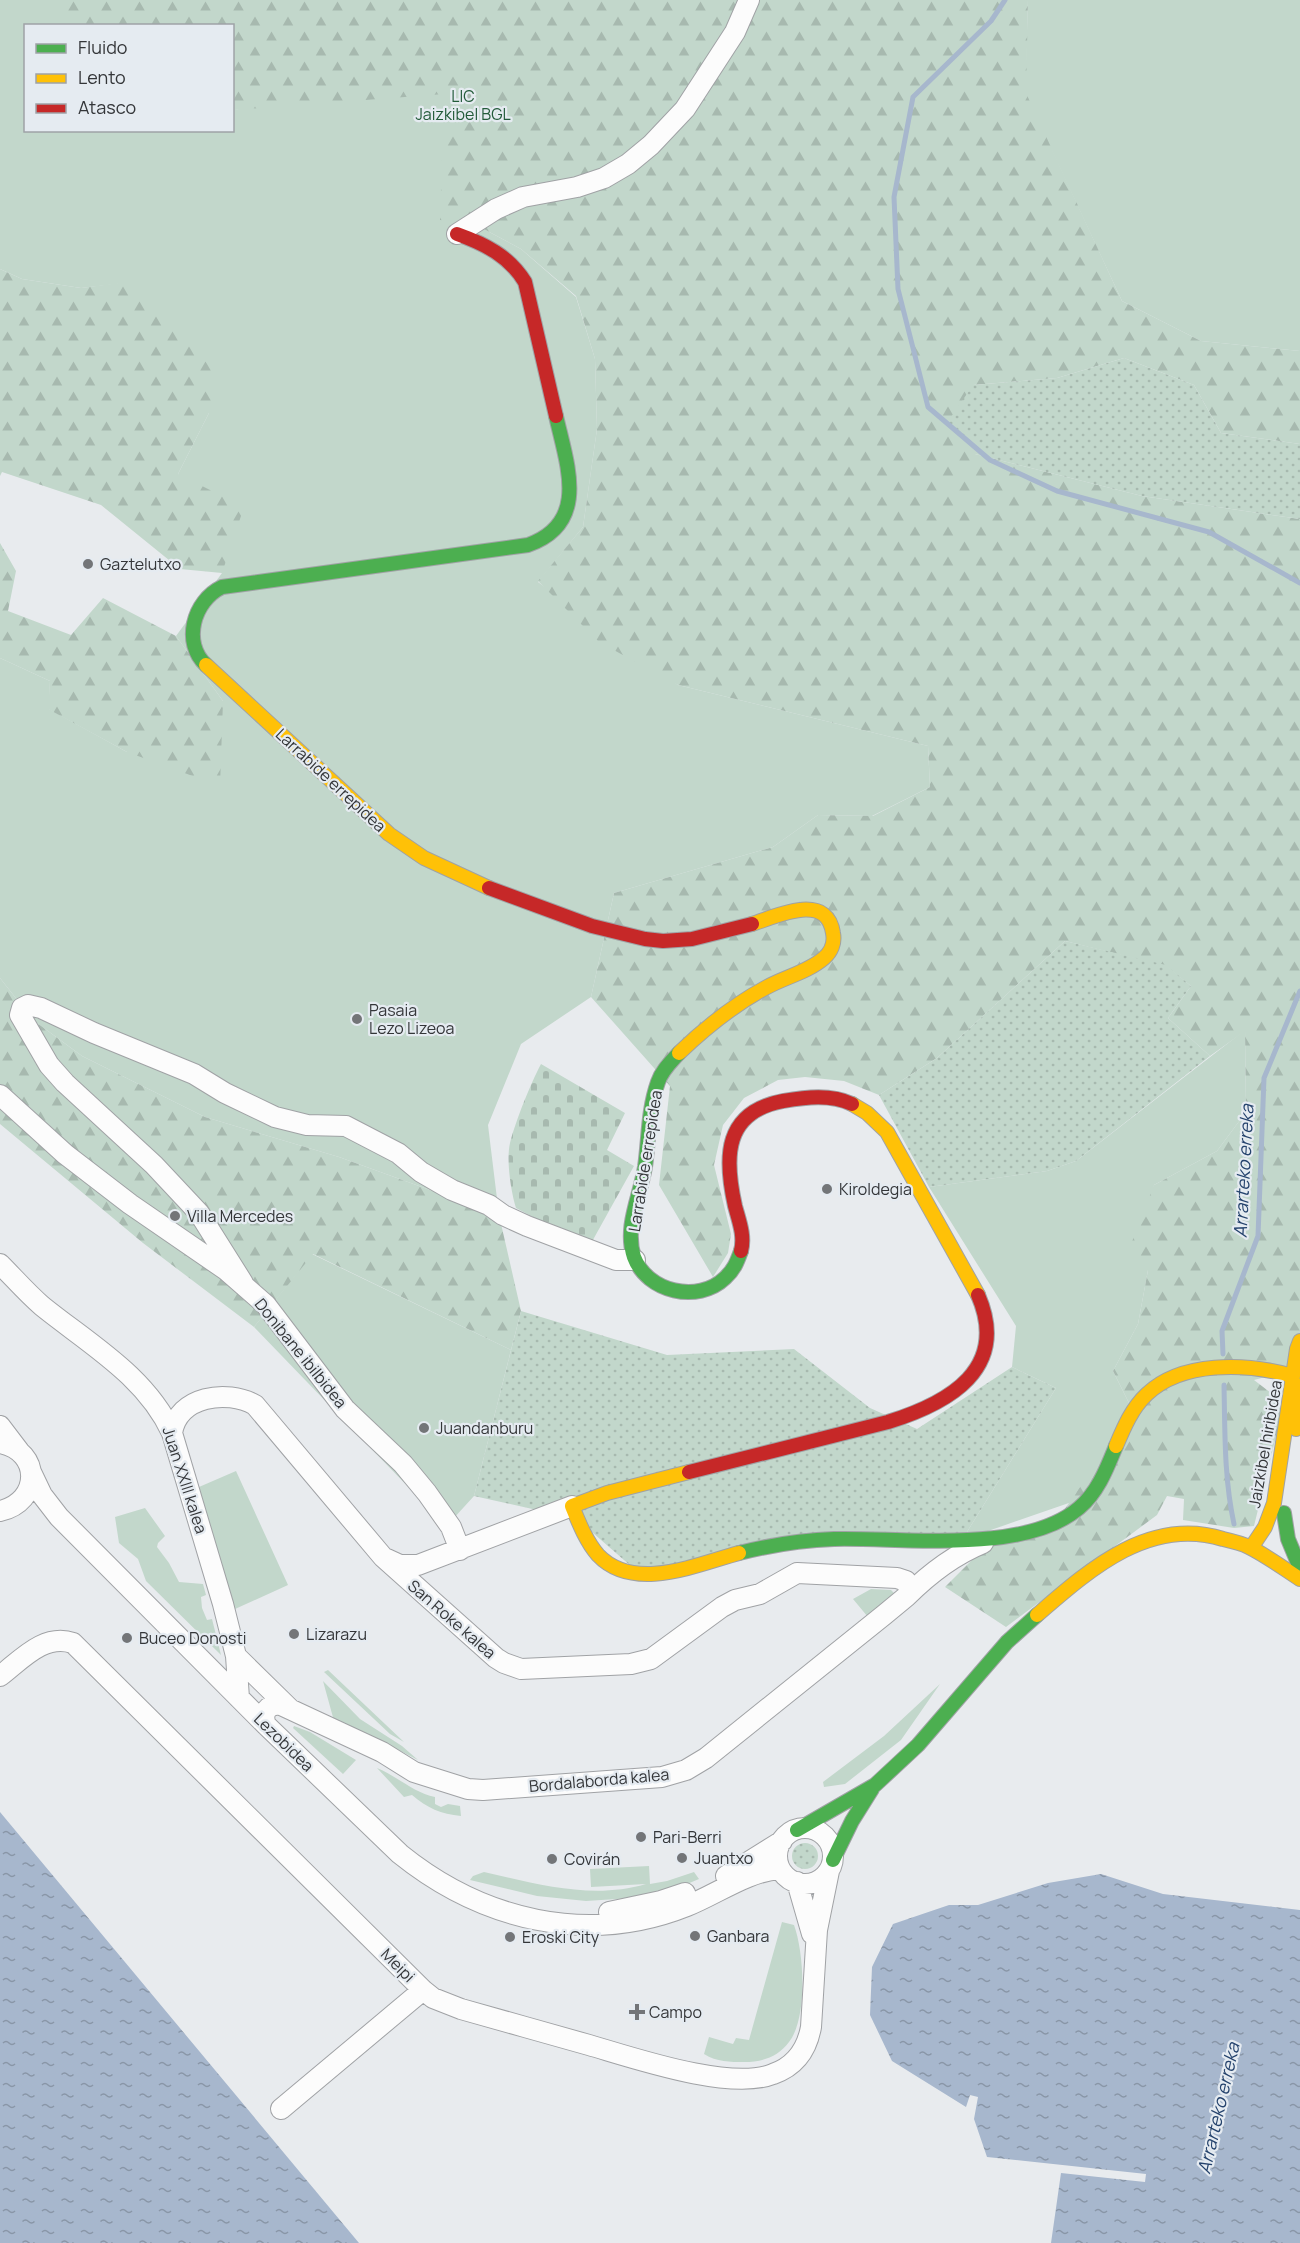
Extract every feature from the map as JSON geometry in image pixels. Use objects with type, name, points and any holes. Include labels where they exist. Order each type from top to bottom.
[{"type":"street","name":"Larrabide errepidea","points":[[457,234],[496,209],[523,197],[577,187],[604,178],[628,164],[651,145],[685,109],[735,32],[749,0]]},
{"type":"street","name":"Larrabide errepidea","points":[[457,234],[489,245],[518,270],[525,282],[569,472],[569,504],[564,519],[555,532],[544,540],[528,545],[219,588],[209,596],[198,612],[193,645],[201,660],[389,834],[409,850],[452,873],[628,938],[682,940],[710,935],[793,911],[812,909],[824,915],[831,926],[834,937],[833,946],[826,957],[764,988],[734,1008],[680,1052],[660,1077],[653,1096],[644,1175],[632,1221],[635,1260]]},
{"type":"street","points":[[243,1283],[199,1213],[154,1165],[65,1083],[49,1065],[20,1015],[22,1008],[28,1005],[41,1008],[94,1033],[194,1074],[225,1093],[275,1117],[307,1125],[346,1126],[398,1153],[421,1172],[452,1190],[489,1205],[527,1227],[616,1260],[635,1260],[646,1275],[660,1286],[677,1291],[705,1291],[726,1278],[735,1267],[742,1249],[742,1230],[728,1175],[727,1155],[735,1130],[756,1110],[775,1102],[833,1097],[868,1112],[887,1132],[985,1311],[988,1325],[986,1351],[979,1365],[945,1399],[923,1410],[608,1493],[434,1561],[411,1566],[400,1565],[383,1557]]},
{"type":"street","name":"Donibane ibilbidea","points":[[0,1095],[64,1154],[243,1283],[266,1305],[345,1409],[403,1464],[427,1493],[451,1527],[460,1550]]},
{"type":"street","name":"Juan XXIII kalea","points":[[0,1264],[41,1305],[135,1381],[164,1415],[172,1433],[223,1604],[236,1656],[239,1698]]},
{"type":"street","points":[[1261,1381],[1299,1345]]},
{"type":"street","name":"Jaizkibel hiribidea","points":[[1299,1345],[1290,1431],[1284,1513],[1273,1549],[1262,1553],[1254,1549],[1274,1503],[1290,1431],[1300,1398]]},
{"type":"street","points":[[572,1506],[582,1532],[603,1559],[629,1572],[652,1574],[800,1541],[992,1540],[1042,1528],[1069,1516],[1087,1501],[1100,1483],[1126,1423],[1142,1399],[1159,1385],[1194,1369],[1225,1367],[1261,1381]]},
{"type":"street","points":[[1261,1381],[1277,1371],[1296,1375]]},
{"type":"street","name":"San Roke kalea","points":[[172,1433],[177,1418],[189,1408],[208,1398],[231,1396],[255,1405],[383,1557],[496,1658],[512,1667],[530,1670],[644,1662],[722,1607],[735,1600],[760,1594],[797,1573],[897,1578],[906,1581],[907,1590]]},
{"type":"street","points":[[1278,1402],[1290,1431]]},
{"type":"street","name":"Lezobidea","points":[[0,1426],[25,1457],[42,1495],[59,1517],[266,1725],[399,1854],[420,1871],[466,1897],[515,1915],[582,1926],[642,1920],[686,1906],[767,1870],[780,1869]]},
{"type":"street","points":[[0,1443],[11,1445],[19,1450]]},
{"type":"street","points":[[8,1509],[28,1491],[31,1472]]},
{"type":"street","name":"Lezobidea","points":[[8,1509],[38,1508],[59,1517]]},
{"type":"street","name":"Jaizkibel hiribidea","points":[[1284,1513],[1288,1539],[1300,1568]]},
{"type":"street","points":[[875,1785],[852,1821],[831,1866],[814,1882],[806,1884],[790,1880],[780,1869],[778,1855],[789,1835],[875,1785],[918,1745],[1008,1642],[1070,1586],[1123,1549],[1149,1538],[1186,1532],[1208,1534],[1254,1549],[1300,1580]]},
{"type":"street","name":"Bordalaborda kalea","points":[[266,1725],[265,1712],[272,1706],[281,1705],[382,1752],[414,1772],[468,1789],[495,1790],[662,1777],[686,1770],[706,1758],[907,1590],[952,1559],[992,1540]]},
{"type":"street","name":"Meipi","points":[[0,1676],[48,1642],[67,1641],[78,1647],[433,1998],[461,2009],[677,2070],[739,2079],[756,2079],[772,2075],[788,2067],[800,2057],[808,2042],[811,2027],[815,1950],[820,1910],[831,1866]]},
{"type":"street","points":[[213,1671],[222,1674],[229,1672],[236,1656],[292,1710]]},
{"type":"street","points":[[789,1835],[806,1828],[824,1835],[830,1842],[831,1866]]},
{"type":"street","name":"Lezobidea","points":[[541,1920],[582,1917],[629,1909],[693,1890],[724,1878],[789,1835]]},
{"type":"street","name":"Meipi","points":[[796,1882],[808,1916],[815,1950]]},
{"type":"street","points":[[281,2109],[423,1990]]},
{"type":"green space","name":"LIC Jaizkibel BGL","points":[[0,0],[785,0],[440,219],[478,226],[521,249],[576,297],[595,359],[597,429],[583,527],[538,582],[678,685],[928,746],[930,787],[872,816],[818,815],[773,847],[614,893],[591,997],[521,1044],[488,1125],[499,1215],[339,1157],[205,1117],[82,1056],[33,1020],[0,978],[0,658],[50,681],[49,709],[127,752],[223,701],[176,636],[222,573],[178,474],[209,413],[134,282],[81,288],[22,279],[0,269]]},
{"type":"green space","name":"LIC Jaizkibel BGL","points":[[42,0],[1028,0],[1026,93],[1122,301],[1201,341],[1300,351],[1300,444],[1221,433],[1194,385],[1124,358],[1057,378],[973,385],[975,454],[1142,496],[1300,519],[1300,1368],[1254,1380],[1271,1393],[1282,1412],[1254,1526],[1234,1528],[1183,1520],[1184,1499],[1167,1496],[1157,1515],[1006,1627],[945,1587],[992,1540],[1055,1523],[1133,1411],[1113,1371],[1138,1324],[1148,1270],[1128,1252],[1154,1185],[1217,1151],[1246,1112],[1245,1031],[1210,1056],[1168,1018],[1191,986],[1166,966],[1065,941],[937,1058],[879,1095],[844,1081],[805,1077],[778,1080],[744,1098],[723,1125],[714,1165],[731,1234],[728,1253],[713,1277],[659,1185],[670,1086],[591,997],[614,893],[773,847],[818,815],[873,816],[930,787],[928,746],[678,685],[599,642],[538,581],[583,527],[597,429],[595,359],[576,296],[521,249],[478,226],[440,220],[444,94],[234,110],[234,24],[80,24]]},
{"type":"green space","points":[[1028,0],[1300,0],[1300,351],[1201,341],[1122,301],[1025,93]]},
{"type":"green space","points":[[0,269],[22,279],[81,288],[134,281],[216,373],[209,413],[178,474],[244,507],[222,573],[180,569],[101,505],[2,472],[0,476]]},
{"type":"green space","points":[[1124,358],[1194,385],[1221,433],[1300,444],[1300,519],[1142,496],[975,454],[947,423],[973,385],[1057,378]]},
{"type":"green space","points":[[0,543],[16,571],[8,611],[71,635],[103,598],[176,636],[223,701],[220,786],[127,752],[48,709],[50,681],[0,658]]},
{"type":"green space","points":[[1065,941],[1166,965],[1191,986],[1168,1018],[1210,1056],[1076,1161],[1047,1171],[929,1187],[879,1095],[937,1058]]},
{"type":"green space","points":[[0,978],[33,1020],[82,1056],[205,1117],[339,1157],[499,1215],[521,1311],[511,1350],[313,1254],[254,1327],[143,1243],[0,1124]]},
{"type":"green space","points":[[1245,1030],[1246,1112],[1217,1151],[1154,1185],[1148,1270],[1138,1324],[1113,1371],[1133,1411],[1092,1495],[962,1540],[1056,1388],[1012,1367],[1016,1326],[929,1187],[1047,1171],[1076,1161]]},
{"type":"green space","points":[[541,1064],[625,1113],[607,1150],[634,1166],[589,1247],[516,1208],[514,1201],[509,1167],[510,1143],[532,1082]]},
{"type":"green space","points":[[312,1254],[511,1350],[474,1496],[443,1530],[416,1495],[254,1327]]},
{"type":"green space","points":[[521,1311],[667,1355],[794,1349],[870,1408],[917,1429],[1012,1367],[1056,1388],[962,1540],[813,1540],[640,1574],[577,1519],[474,1496]]},
{"type":"green space","points":[[236,1471],[288,1585],[235,1609],[199,1487]]},
{"type":"green space","points":[[145,1508],[165,1536],[157,1547],[179,1582],[203,1584],[206,1595],[201,1597],[202,1608],[207,1620],[212,1619],[221,1655],[146,1581],[138,1559],[119,1543],[115,1517]]},
{"type":"green space","points":[[871,1589],[891,1590],[894,1593],[868,1617],[853,1599]]},
{"type":"green space","points":[[328,1670],[404,1742],[390,1734],[324,1672]]},
{"type":"green space","points":[[323,1681],[360,1719],[402,1746],[418,1760],[334,1721]]},
{"type":"green space","points":[[940,1684],[901,1740],[845,1784],[824,1787],[823,1782],[884,1736]]},
{"type":"green space","points":[[294,1726],[310,1732],[356,1760],[343,1774],[293,1728]]},
{"type":"green space","points":[[377,1768],[420,1792],[435,1797],[435,1804],[441,1807],[448,1804],[460,1806],[461,1816],[435,1810],[412,1795],[404,1797]]},
{"type":"green space","points":[[805,1843],[814,1847],[818,1856],[814,1865],[805,1869],[796,1865],[792,1856],[796,1847]]},
{"type":"green space","points":[[649,1866],[650,1884],[694,1872],[699,1879],[668,1892],[632,1898],[586,1901],[537,1896],[470,1880],[473,1876],[484,1872],[565,1888],[605,1891],[646,1884],[591,1887],[590,1869]]},
{"type":"green space","points":[[782,1922],[794,1925],[802,1968],[802,2002],[795,2031],[789,2042],[775,2055],[757,2061],[724,2061],[704,2054],[709,2037],[733,2044],[736,2038],[749,2040]]},
{"type":"water","points":[[0,1812],[359,2243],[0,2243]]},
{"type":"water","points":[[1101,1874],[1163,1894],[1300,1910],[1300,2243],[1051,2243],[1061,2173],[1145,2182],[1146,2174],[987,2157],[974,2119],[978,2097],[970,2095],[966,2107],[892,2061],[870,2015],[872,1967],[893,1924],[949,1905],[978,1905],[1048,1883]]},
{"type":"waterway","points":[[1005,0],[991,21],[913,97],[894,197],[898,289],[928,407],[990,460],[1057,491],[1209,532],[1300,583]]},
{"type":"waterway","name":"Arrarteko erreka","points":[[1223,1354],[1222,1331],[1258,1236],[1264,1078],[1300,991]]},
{"type":"waterway","name":"Arrarteko erreka","points":[[1224,1385],[1227,1472],[1234,1524]]},
{"type":"traffic: fast","points":[[206,665],[194,646],[194,623],[204,602],[222,587],[528,545],[547,535],[560,522],[567,507],[569,491],[565,454],[556,416]]},
{"type":"traffic: fast","points":[[679,1053],[662,1074],[652,1103],[645,1167],[632,1223],[631,1246],[634,1257],[650,1279],[661,1286],[688,1292],[701,1291],[725,1278],[735,1266],[741,1251]]},
{"type":"traffic: fast","points":[[739,1553],[786,1543],[822,1540],[962,1540],[996,1538],[1027,1532],[1056,1523],[1086,1502],[1101,1479],[1116,1446]]},
{"type":"traffic: fast","points":[[1284,1513],[1288,1539],[1300,1568]]},
{"type":"traffic: fast","points":[[797,1830],[875,1785],[918,1745],[1007,1642],[1037,1615]]},
{"type":"traffic: fast","points":[[833,1860],[852,1821],[872,1789]]},
{"type":"traffic: slow","points":[[206,665],[389,834],[424,858],[489,888]]},
{"type":"traffic: slow","points":[[679,1053],[743,1001],[818,963],[829,953],[833,944],[833,933],[829,920],[821,913],[811,910],[786,913],[752,924]]},
{"type":"traffic: slow","points":[[852,1104],[867,1113],[887,1132],[978,1295]]},
{"type":"traffic: slow","points":[[1251,1548],[1265,1527],[1274,1503],[1300,1341]]},
{"type":"traffic: slow","points":[[1116,1446],[1125,1425],[1147,1394],[1161,1383],[1178,1375],[1215,1368],[1253,1368],[1289,1375],[1296,1386],[1296,1429]]},
{"type":"traffic: slow","points":[[689,1472],[607,1493],[572,1506],[590,1544],[598,1555],[613,1566],[629,1572],[648,1574],[686,1568],[739,1553]]},
{"type":"traffic: slow","points":[[1037,1615],[1099,1565],[1145,1541],[1170,1535],[1196,1534],[1240,1543],[1262,1554],[1300,1579]]},
{"type":"traffic: jam","points":[[457,234],[496,252],[512,265],[525,282],[556,416]]},
{"type":"traffic: jam","points":[[489,888],[592,926],[645,939],[663,941],[692,939],[752,924]]},
{"type":"traffic: jam","points":[[741,1251],[742,1234],[731,1188],[730,1170],[733,1139],[739,1126],[749,1115],[783,1101],[827,1098],[852,1104]]},
{"type":"traffic: jam","points":[[689,1472],[888,1422],[932,1405],[952,1393],[968,1379],[980,1363],[986,1343],[986,1321],[978,1295]]},
{"type":"place","name":"Gaztelutxo","points":[[88,564]]},
{"type":"place","name":"Pasaia Lezo Lizeoa","points":[[357,1019]]},
{"type":"place","name":"Kiroldegia","points":[[827,1189]]},
{"type":"place","name":"Villa Mercedes","points":[[175,1216]]},
{"type":"place","name":"Juandanburu","points":[[424,1428]]},
{"type":"place","name":"Lizarazu","points":[[294,1634]]},
{"type":"place","name":"Buceo Donosti","points":[[127,1638]]},
{"type":"place","name":"Pari-Berri","points":[[641,1837]]},
{"type":"place","name":"Juantxo","points":[[682,1858]]},
{"type":"place","name":"Covirán","points":[[552,1859]]},
{"type":"place","name":"Ganbara","points":[[695,1936]]},
{"type":"place","name":"Eroski City","points":[[510,1937]]},
{"type":"place","name":"Campo","points":[[637,2012]]}]
